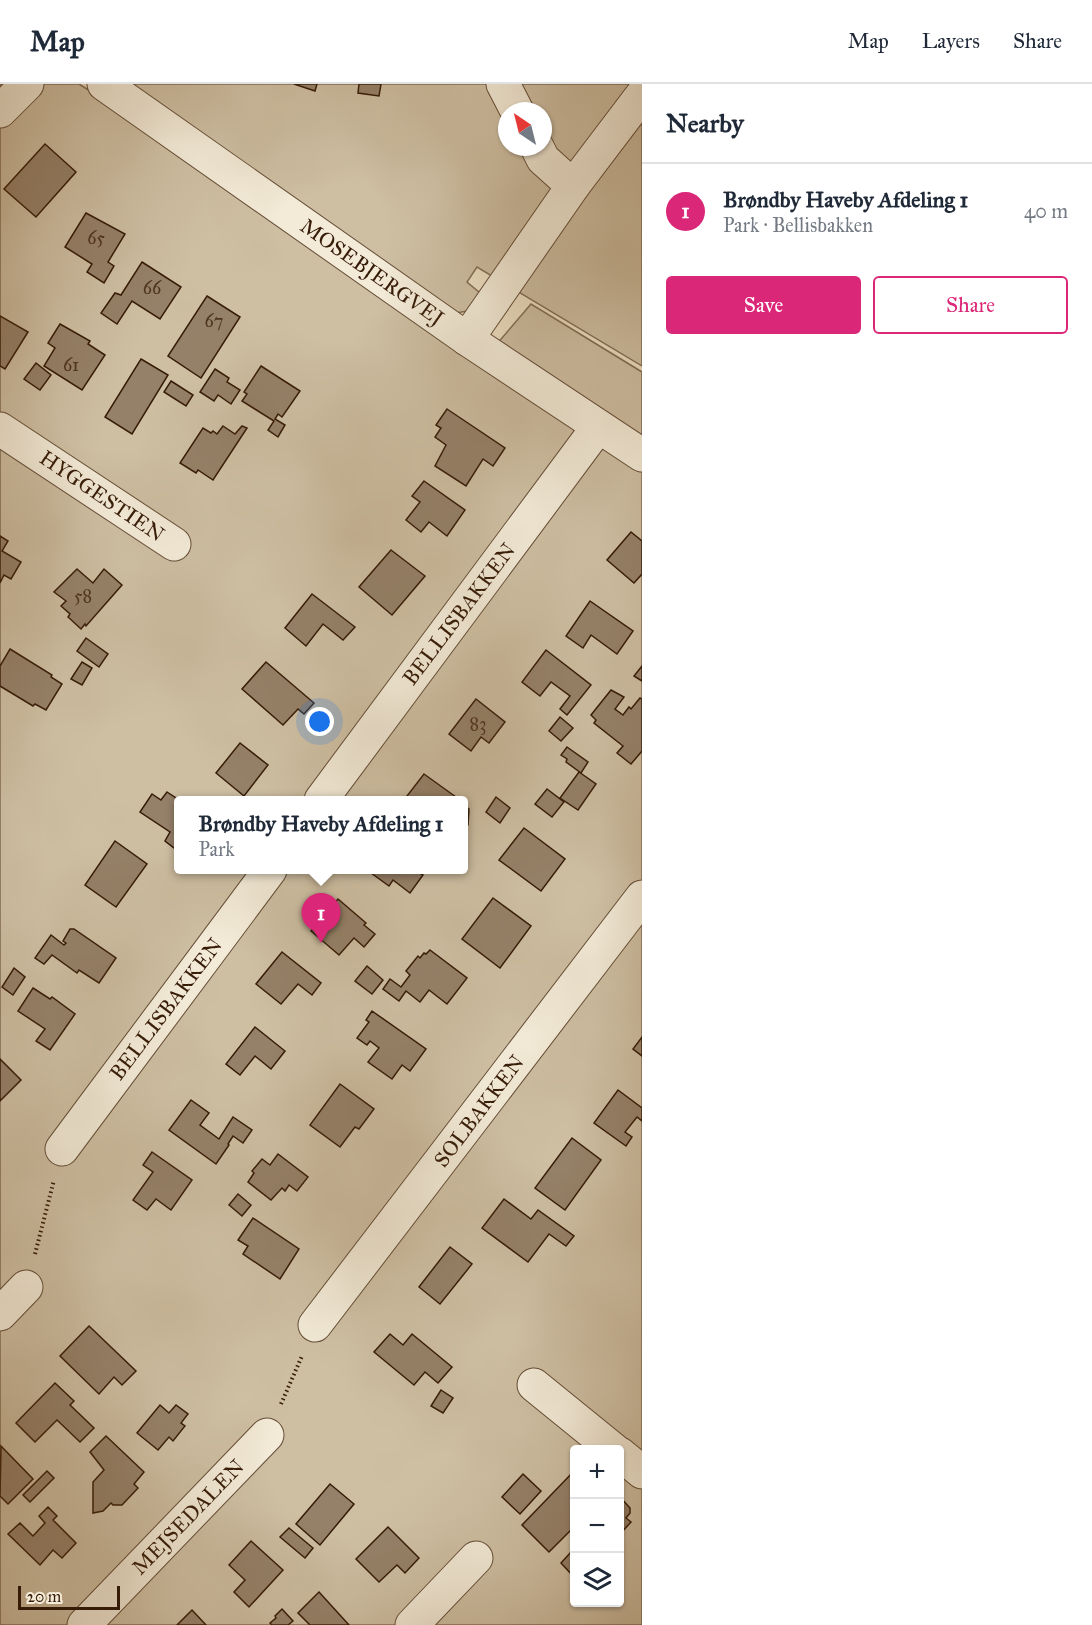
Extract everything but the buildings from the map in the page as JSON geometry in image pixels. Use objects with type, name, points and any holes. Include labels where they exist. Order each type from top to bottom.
[{"type":"street","points":[[0,111],[27,84]]},
{"type":"street","name":"MOSEBJERGVEJ","points":[[104,84],[467,339],[642,455]]},
{"type":"street","points":[[503,84],[512,102]]},
{"type":"street","points":[[467,339],[573,186],[642,95]]},
{"type":"street","points":[[542,156],[573,186]]},
{"type":"street","name":"BELLISBAKKEN","points":[[325,796],[598,427]]},
{"type":"street","name":"HYGGESTIEN","points":[[0,429],[174,544]]},
{"type":"street","name":"BELLISBAKKEN","points":[[63,1149],[267,874]]},
{"type":"street","name":"SOLBAKKEN","points":[[315,1325],[642,897]]},
{"type":"street","points":[[0,1314],[26,1287]]},
{"type":"street","points":[[534,1385],[609,1445]]},
{"type":"street","name":"MEJSEDALEN","points":[[84,1625],[267,1435]]},
{"type":"street","points":[[624,1457],[642,1472]]},
{"type":"street","points":[[412,1625],[476,1558]]},
{"type":"path","points":[[26,1287],[63,1149]]},
{"type":"path","points":[[267,1435],[315,1325]]},
{"type":"shaded area","points":[[0,84],[79,84],[427,302],[129,84],[642,84],[642,366],[477,267],[467,282],[485,297],[473,310],[456,313],[496,345],[531,304],[642,372],[642,1625],[0,1625]]},
{"type":"place","name":"Brøndby Haveby Afdeling 1","points":[[321,943]]}]
